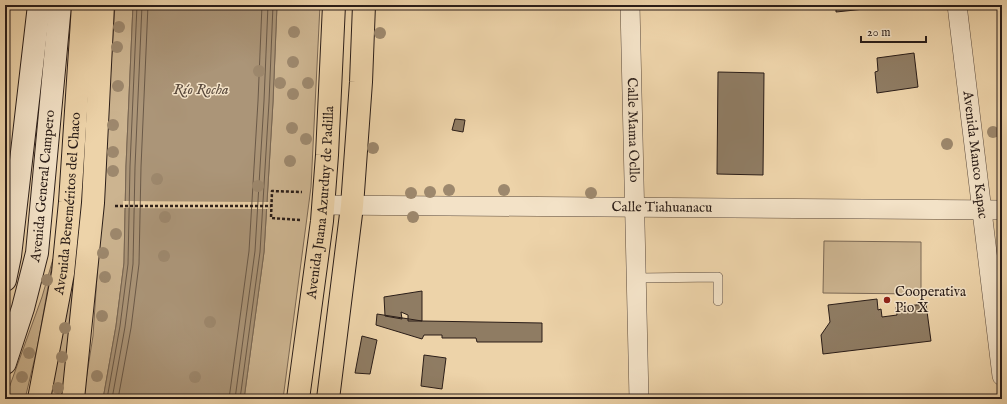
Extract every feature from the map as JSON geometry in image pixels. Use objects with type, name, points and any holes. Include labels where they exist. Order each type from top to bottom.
[{"type":"main road","name":"Avenida Beneméritos del Chaco","points":[[39,399],[63,273],[70,202],[83,5]]},
{"type":"main road","name":"Avenida Beneméritos del Chaco","points":[[73,399],[93,203],[103,5]]},
{"type":"main road","name":"Avenida Juana Azurduy de Padilla","points":[[298,399],[322,221],[327,155],[334,5]]},
{"type":"main road","name":"Avenida Juana Azurduy de Padilla","points":[[328,399],[352,206],[361,82],[364,5]]},
{"type":"street","name":"Avenida General Campero","points":[[5,280],[10,256],[39,5]]},
{"type":"street","name":"Avenida General Campero","points":[[5,363],[23,308],[37,253],[60,5]]},
{"type":"street","name":"Calle Mama Ocllo","points":[[630,5],[639,399]]},
{"type":"street","name":"Avenida Manco Kapac","points":[[957,5],[1002,376]]},
{"type":"street","name":"Calle Tiahuanacu","points":[[323,205],[1002,210]]},
{"type":"lane","points":[[637,278],[718,277],[718,301]]},
{"type":"path","points":[[303,192],[272,191],[271,218],[307,220]]},
{"type":"path","points":[[115,206],[271,206]]},
{"type":"shaded area","points":[[115,5],[133,5],[126,166],[124,263],[116,326],[103,399],[83,399],[93,336]]},
{"type":"shaded area","points":[[277,5],[320,5],[311,187],[283,399],[244,399],[264,252]]},
{"type":"shaded area","points":[[824,241],[921,242],[921,294],[823,293]]},
{"type":"shaded area","points":[[53,259],[37,349],[25,399],[5,399],[42,297]]},
{"type":"shaded area","points":[[74,273],[68,362],[61,399],[49,399]]},
{"type":"water","name":"Río Rocha","points":[[133,5],[277,5],[264,252],[244,399],[103,399],[116,326],[124,263],[126,166]]},
{"type":"pier","points":[[123,201],[269,202],[268,209],[123,208]]},
{"type":"building","points":[[836,5],[903,5],[836,12]]},
{"type":"building","points":[[914,53],[918,87],[877,93],[875,72],[878,71],[877,58]]},
{"type":"building","points":[[718,72],[764,73],[763,175],[717,174]]},
{"type":"building","points":[[455,119],[465,120],[463,132],[452,130]]},
{"type":"building","points":[[422,291],[422,321],[408,321],[408,315],[401,312],[402,319],[385,316],[384,297]]},
{"type":"building","points":[[877,299],[878,310],[881,309],[882,317],[897,315],[896,307],[926,304],[931,341],[823,354],[821,335],[830,322],[828,305]]},
{"type":"building","points":[[377,314],[422,321],[542,323],[542,342],[477,342],[476,338],[442,338],[442,335],[424,335],[422,339],[376,325]]},
{"type":"building","points":[[362,336],[377,340],[370,374],[355,373]]},
{"type":"building","points":[[424,355],[446,358],[442,389],[421,386]]},
{"type":"place","name":"Cooperativa Pio X","points":[[887,300]]}]
